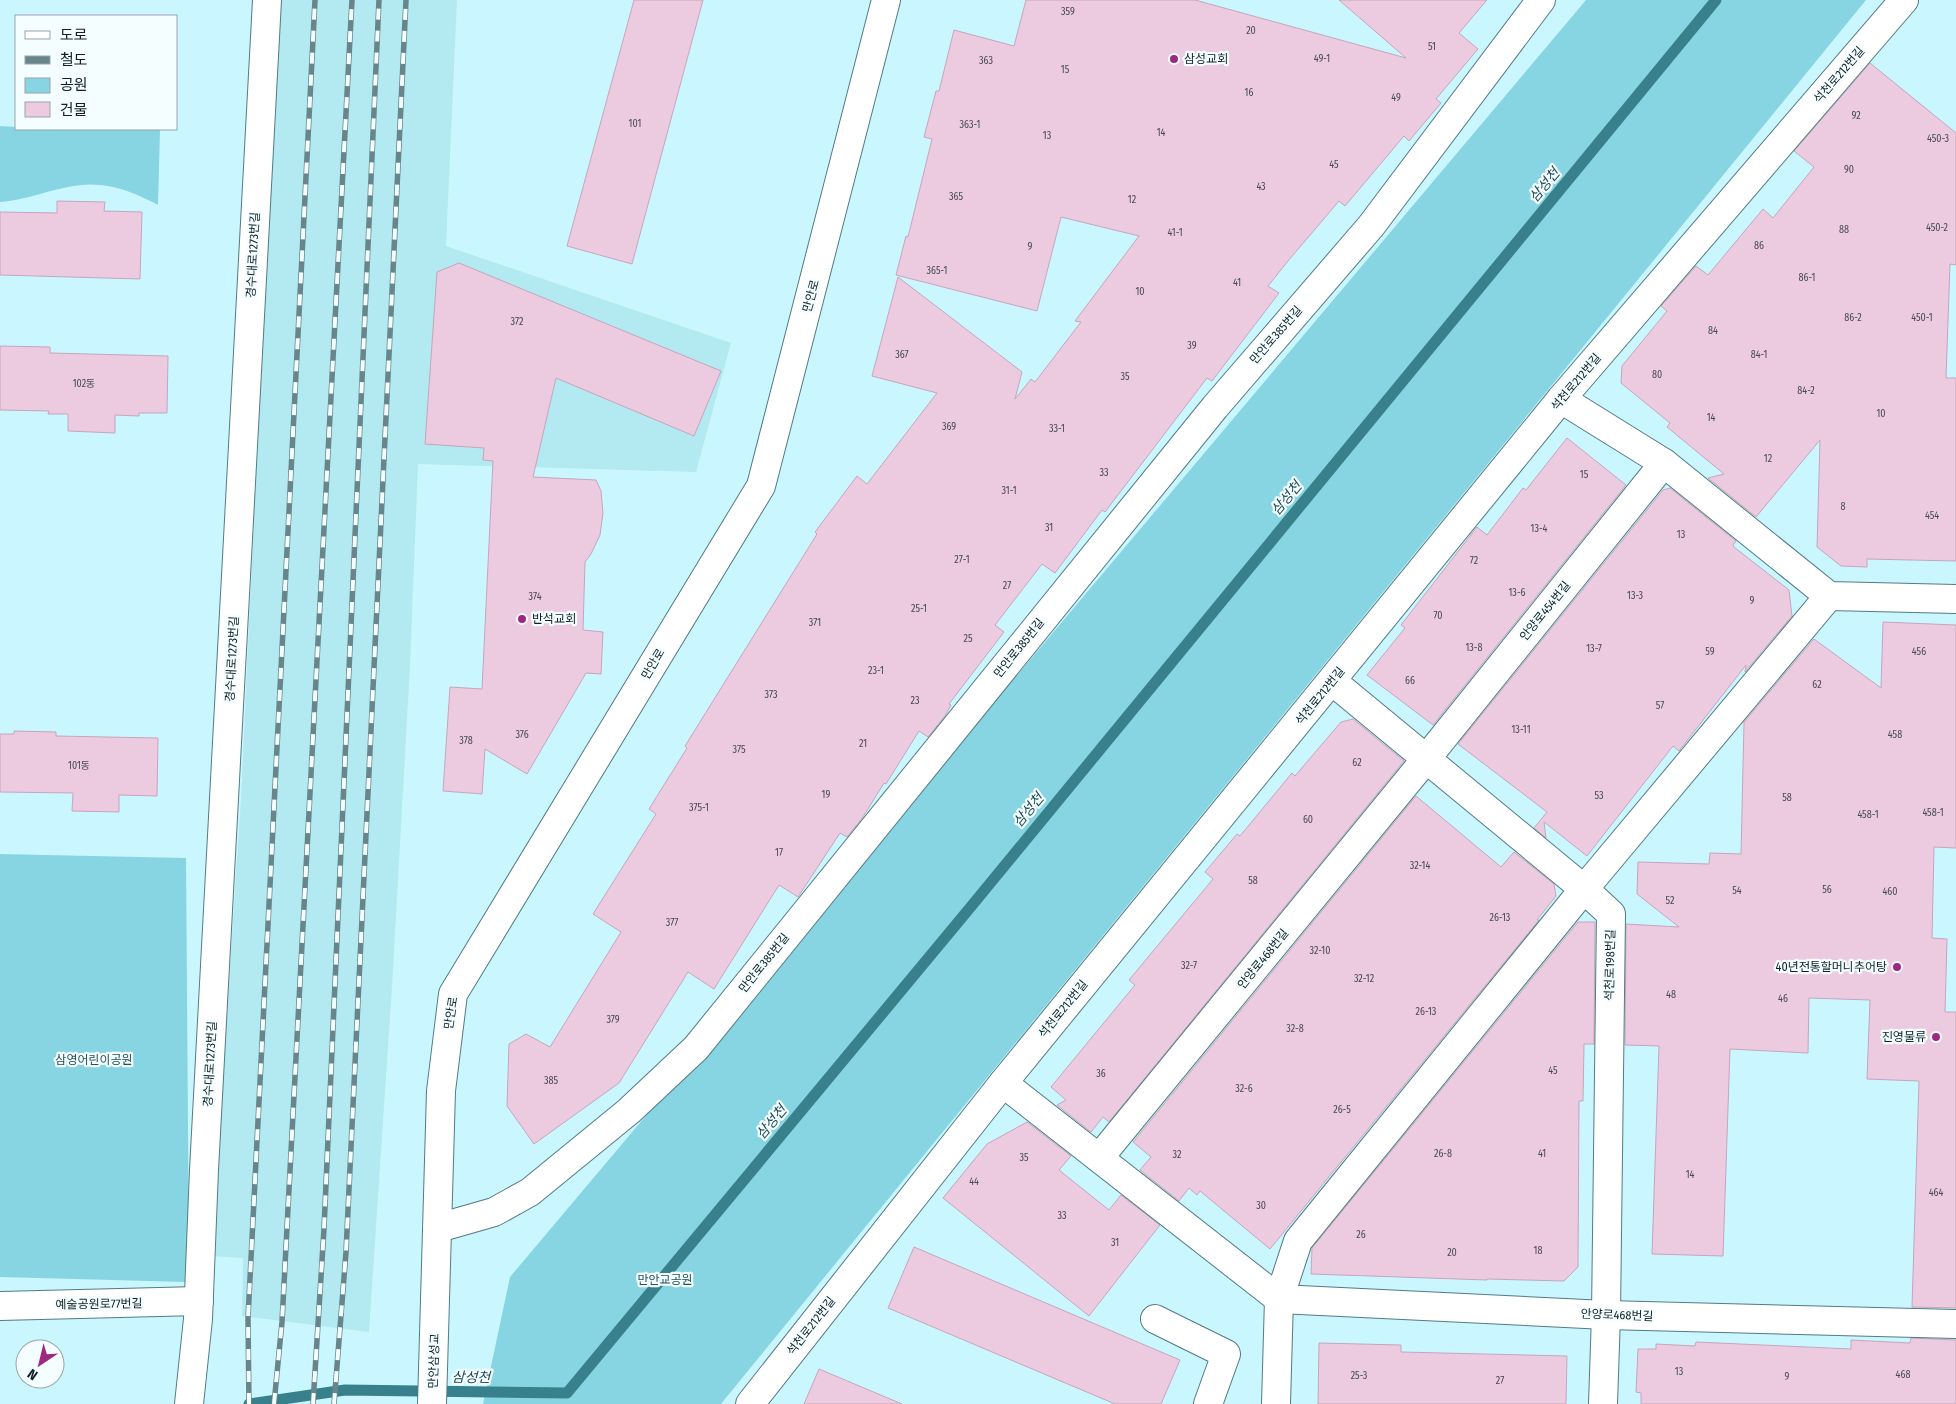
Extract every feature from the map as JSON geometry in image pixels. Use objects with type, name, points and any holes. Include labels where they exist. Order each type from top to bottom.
[{"type":"street","name":"경수대로1273번길","points":[[189,1404],[198,1310],[267,0]]},
{"type":"street","name":"만안로","points":[[435,1318],[441,1091],[453,994],[761,486],[886,0]]},
{"type":"street","name":"만안로385번길","points":[[438,1228],[494,1212],[530,1192],[629,1111],[696,1048],[1215,407],[1371,226],[1541,0]]},
{"type":"street","name":"석천로212번길","points":[[750,1404],[1002,1083],[1561,399],[1904,0]]},
{"type":"street","points":[[1561,399],[1664,463],[1829,596],[1956,599]]},
{"type":"street","name":"안양로454번길","points":[[1426,759],[1664,463]]},
{"type":"street","points":[[1276,1404],[1278,1299],[1298,1241],[1584,890],[1829,596]]},
{"type":"street","name":"석천로198번길","points":[[1332,681],[1611,914],[1606,1315],[1603,1404]]},
{"type":"street","name":"안양로468번길","points":[[1099,1158],[1426,759]]},
{"type":"street","points":[[1002,1083],[1278,1299]]},
{"type":"street","name":"안양로468번길","points":[[1278,1299],[1606,1315],[1956,1324]]},
{"type":"street","name":"예술공원로77번길","points":[[0,1306],[198,1310]]},
{"type":"street","name":"만안삼성교","points":[[432,1404],[435,1318]]},
{"type":"street","points":[[1155,1320],[1226,1354],[1208,1404]]},
{"type":"shaded area","points":[[278,0],[457,0],[446,246],[731,343],[696,472],[418,464],[410,666],[392,987],[369,1332],[242,1316],[243,1258],[211,1256],[241,798]]},
{"type":"green space","name":"만안교공원","points":[[1586,0],[1866,0],[721,1404],[483,1404],[510,1277]]},
{"type":"green space","points":[[0,126],[15,127],[15,130],[160,130],[158,205],[123,190],[100,185],[63,188],[12,201],[0,202]]},
{"type":"green space","name":"삼영어린이공원","points":[[0,854],[186,858],[189,1262],[185,1282],[0,1277]]},
{"type":"building","points":[[634,0],[703,0],[632,264],[567,246]]},
{"type":"building","points":[[1026,0],[1195,0],[1406,58],[1339,0],[1487,0],[1459,33],[1478,49],[1436,99],[1441,103],[1409,141],[1404,136],[1345,206],[1339,201],[1288,261],[1268,286],[1279,293],[1212,381],[1207,378],[1105,512],[1102,510],[1055,573],[1042,564],[995,625],[1004,632],[949,704],[951,705],[945,716],[928,737],[919,731],[863,817],[847,837],[840,833],[798,897],[779,885],[714,989],[688,972],[619,1083],[534,1144],[507,1106],[509,1044],[526,1034],[550,1047],[621,932],[593,914],[656,814],[649,809],[687,748],[685,746],[817,534],[815,532],[857,476],[867,484],[937,393],[872,376],[898,277],[1022,372],[1015,399],[1031,379],[1035,382],[1081,322],[1075,321],[1139,236],[1061,217],[1037,311],[896,275],[906,236],[908,237],[932,139],[924,137],[936,91],[939,91],[954,30],[1014,46]]},
{"type":"building","points":[[1870,63],[1956,133],[1956,265],[1950,264],[1946,378],[1956,378],[1956,561],[1867,559],[1867,567],[1841,566],[1817,547],[1820,440],[1756,517],[1708,478],[1724,474],[1667,427],[1670,423],[1621,383],[1622,366],[1667,311],[1661,306],[1696,266],[1708,275],[1763,209],[1773,218],[1814,167],[1794,151]]},
{"type":"building","points":[[57,201],[105,202],[104,211],[142,212],[140,279],[0,275],[0,212],[57,213]]},
{"type":"building","points":[[459,263],[721,371],[694,436],[556,378],[533,477],[596,480],[601,491],[603,513],[600,535],[585,562],[583,630],[603,632],[601,674],[586,673],[527,774],[485,749],[482,794],[443,791],[450,687],[482,689],[493,461],[483,460],[484,448],[425,444],[437,272]]},
{"type":"building","points":[[0,346],[50,347],[50,353],[168,356],[167,413],[139,413],[139,416],[115,415],[115,433],[68,431],[68,414],[48,414],[49,411],[0,410]]},
{"type":"building","points":[[1567,438],[1626,485],[1433,725],[1367,675],[1405,628],[1401,625],[1477,527],[1487,535],[1523,488],[1526,490]]},
{"type":"building","points":[[1670,488],[1736,541],[1733,545],[1734,547],[1789,590],[1792,616],[1745,672],[1746,665],[1679,751],[1673,746],[1587,856],[1544,822],[1546,838],[1534,828],[1547,812],[1458,744],[1663,490]]},
{"type":"building","points":[[1883,622],[1956,625],[1956,848],[1934,847],[1932,938],[1947,939],[1945,1012],[1956,1012],[1956,1308],[1912,1307],[1919,1081],[1867,1079],[1870,1000],[1809,998],[1808,1053],[1730,1049],[1723,1256],[1652,1254],[1659,1046],[1625,1045],[1626,924],[1679,927],[1637,894],[1638,862],[1709,864],[1710,853],[1741,854],[1744,722],[1814,639],[1881,688]]},
{"type":"building","points":[[1353,719],[1404,761],[1109,1122],[1103,1117],[1091,1132],[1057,1105],[1066,1100],[1051,1087],[1135,985],[1129,980],[1213,879],[1205,872],[1237,834],[1240,836],[1292,773],[1295,776],[1341,722]]},
{"type":"building","points":[[14,731],[56,732],[56,736],[158,738],[157,796],[119,795],[119,812],[72,811],[73,793],[0,792],[0,734],[14,734]]},
{"type":"building","points":[[1416,796],[1501,867],[1514,852],[1554,884],[1556,896],[1537,920],[1539,920],[1270,1249],[1200,1191],[1197,1195],[1189,1188],[1179,1201],[1140,1170],[1151,1157],[1133,1142]]},
{"type":"building","points":[[1578,922],[1595,922],[1594,1044],[1584,1044],[1583,1101],[1579,1101],[1578,1267],[1564,1281],[1311,1274],[1312,1248]]},
{"type":"building","points":[[1027,1122],[1071,1156],[1059,1170],[1109,1210],[1121,1195],[1160,1225],[1089,1316],[943,1198],[987,1144]]},
{"type":"building","points":[[914,1247],[1180,1360],[1161,1404],[1115,1404],[888,1308]]},
{"type":"building","points":[[1911,1338],[1956,1340],[1956,1404],[1641,1404],[1641,1393],[1636,1392],[1638,1349],[1656,1349],[1656,1344],[1695,1346],[1696,1342],[1851,1349],[1851,1340],[1910,1343]]},
{"type":"building","points":[[1319,1343],[1401,1345],[1401,1352],[1567,1356],[1566,1404],[1318,1404]]},
{"type":"building","points":[[819,1369],[902,1404],[804,1404]]},
{"type":"waterway","name":"삼성천","points":[[249,1404],[345,1390],[567,1393],[969,909],[1716,0]]},
{"type":"railway","points":[[249,1404],[248,1318],[315,0]]},
{"type":"railway","points":[[274,1404],[282,1322],[352,0]]},
{"type":"railway","points":[[313,1404],[324,1229],[379,0]]},
{"type":"railway","points":[[334,1404],[346,1252],[406,0]]},
{"type":"place","name":"삼성교회","points":[[1174,59]]},
{"type":"place","name":"반석교회","points":[[522,619]]},
{"type":"place","name":"40년전통할머니추어탕","points":[[1897,967]]},
{"type":"place","name":"진영물류","points":[[1936,1037]]}]
